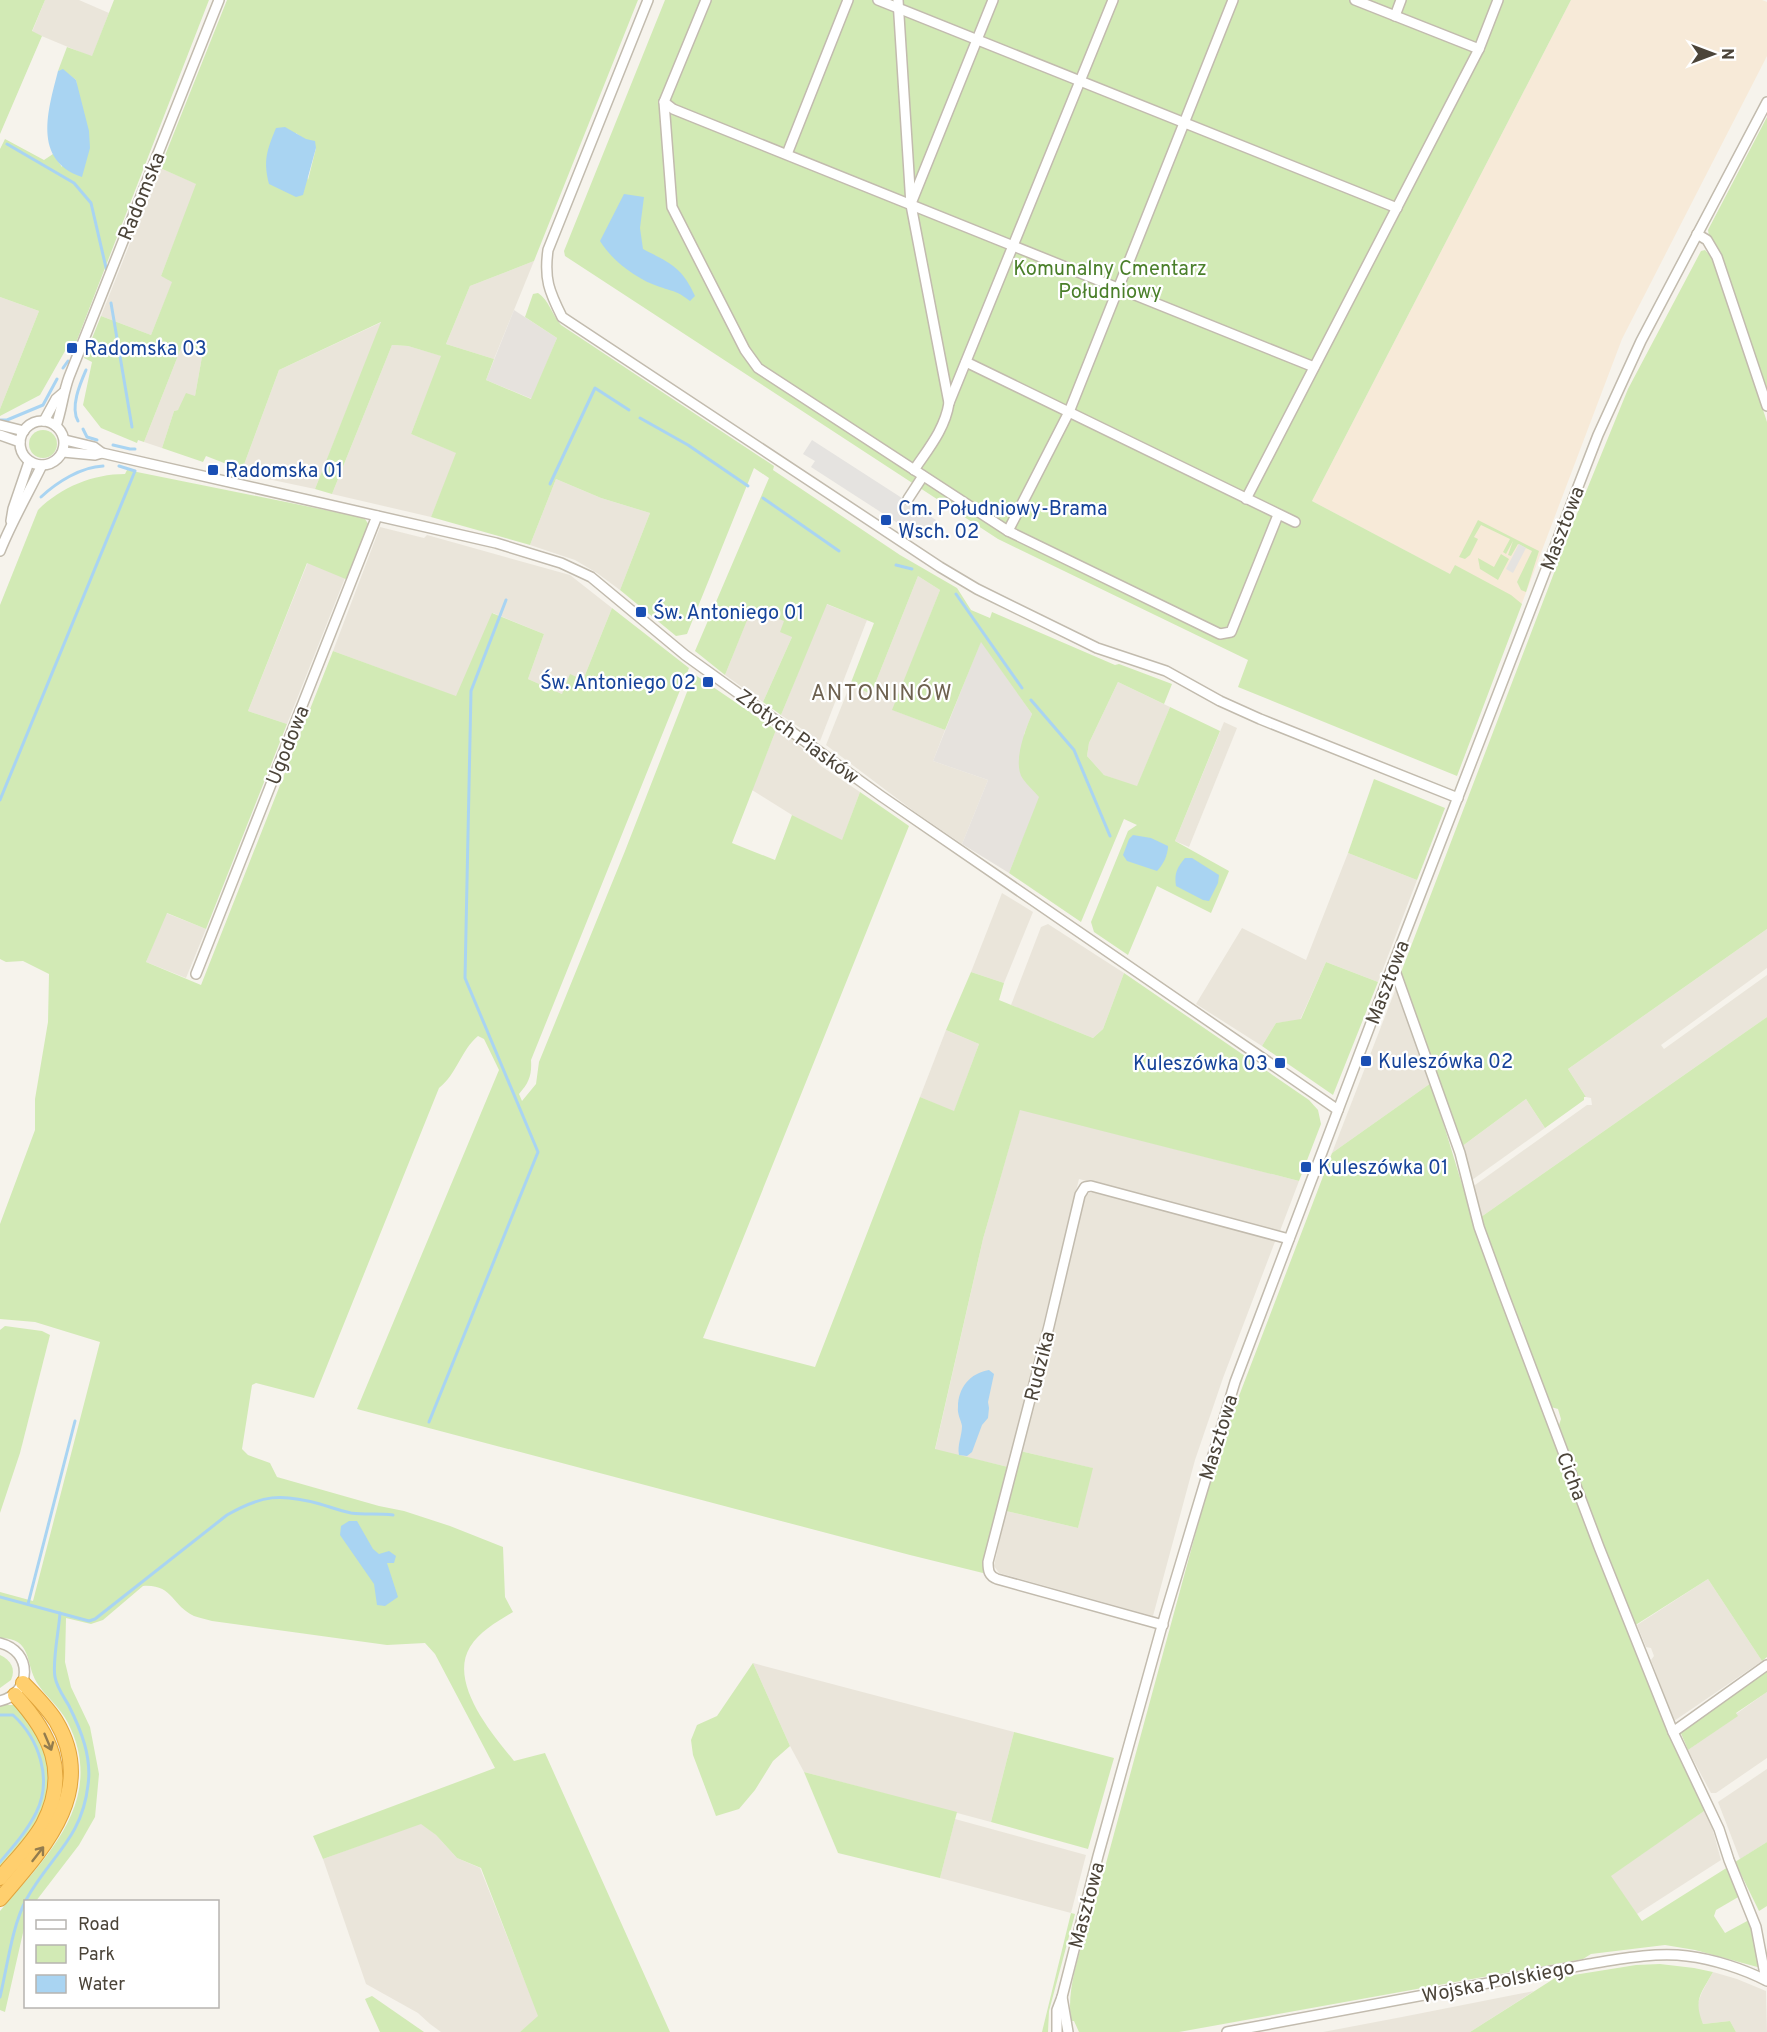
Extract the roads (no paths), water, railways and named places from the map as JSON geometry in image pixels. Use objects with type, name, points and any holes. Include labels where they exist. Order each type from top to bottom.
[{"type":"highway","points":[[0,1899],[48,1841],[64,1811],[69,1790],[70,1759],[62,1732],[47,1708],[23,1683]]},
{"type":"highway","points":[[0,1878],[43,1824],[54,1794],[56,1779],[54,1757],[48,1739],[38,1721],[15,1695]]},
{"type":"street","name":"Radomska","points":[[56,426],[64,404],[63,393],[219,0]]},
{"type":"street","points":[[648,0],[548,250],[546,266],[549,289],[562,317],[940,567],[977,589],[1097,648],[1166,671],[1220,701],[1260,719],[1458,798]]},
{"type":"street","points":[[706,0],[664,102],[672,207],[745,350],[758,368],[1008,531],[1220,634],[1231,632],[1278,515]]},
{"type":"street","points":[[787,154],[849,0]]},
{"type":"street","points":[[878,0],[898,4],[977,39],[1396,208]]},
{"type":"street","points":[[911,204],[993,0]]},
{"type":"street","points":[[914,470],[947,416],[949,403],[1113,0]]},
{"type":"street","points":[[1008,531],[1069,412],[1233,0]]},
{"type":"street","points":[[1355,0],[1479,50]]},
{"type":"street","points":[[1395,16],[1401,0]]},
{"type":"street","points":[[1246,499],[1479,50],[1498,0]]},
{"type":"street","points":[[898,4],[911,204],[949,403]]},
{"type":"street","points":[[664,102],[673,109],[1314,367]]},
{"type":"street","name":"Masztowa","points":[[1057,2032],[1057,2010],[1098,1856],[1235,1382],[1598,435],[1641,341],[1767,102]]},
{"type":"street","points":[[1697,234],[1707,240],[1717,257],[1767,406]]},
{"type":"street","points":[[966,362],[1295,522]]},
{"type":"street","name":"Radomska","points":[[44,421],[56,399],[63,393]]},
{"type":"street","points":[[44,421],[56,426],[64,440],[63,452],[56,461],[42,465],[29,462],[22,453],[20,442],[24,431],[33,423],[44,421]]},
{"type":"street","points":[[0,425],[24,431]]},
{"type":"street","points":[[0,435],[20,442]]},
{"type":"street","name":"Złotych Piasków","points":[[64,440],[94,447],[102,453],[496,543],[561,563],[591,577],[685,655],[873,789],[1338,1110]]},
{"type":"street","name":"Złotych Piasków","points":[[63,452],[95,455],[102,453]]},
{"type":"street","points":[[11,524],[13,509],[29,462]]},
{"type":"street","points":[[0,551],[11,524],[20,511],[42,465]]},
{"type":"street","points":[[908,500],[923,476]]},
{"type":"street","name":"Ugodowa","points":[[196,974],[378,516]]},
{"type":"street","name":"Cicha","points":[[1393,965],[1460,1153],[1479,1227],[1502,1290],[1599,1547],[1673,1732],[1709,1804],[1751,1913],[1761,1948],[1766,1980]]},
{"type":"street","name":"Rudzika","points":[[1163,1625],[997,1579],[990,1575],[988,1570],[988,1562],[1049,1326],[1081,1190],[1091,1186],[1289,1239]]},
{"type":"street","points":[[0,1643],[15,1650],[22,1659],[25,1673],[23,1683],[15,1695],[0,1701]]},
{"type":"street","points":[[1673,1732],[1767,1665]]},
{"type":"street","name":"Wojska Polskiego","points":[[1227,2032],[1637,1957],[1687,1956],[1746,1970],[1766,1980]]},
{"type":"street","name":"Masztowa","points":[[1062,1997],[1068,2032]]},
{"type":"water","points":[[63,69],[76,80],[89,131],[90,148],[82,177],[66,169],[56,159],[50,146],[48,117],[58,71]]},
{"type":"water","points":[[285,127],[306,139],[315,141],[316,148],[303,195],[296,197],[269,184],[267,176],[266,162],[270,143],[276,128]]},
{"type":"water","points":[[624,194],[644,197],[640,228],[643,249],[668,262],[680,272],[695,296],[690,301],[679,293],[652,284],[635,275],[611,256],[600,241]]},
{"type":"water","points":[[1133,835],[1151,838],[1168,846],[1165,860],[1157,871],[1127,861],[1123,855]]},
{"type":"water","points":[[1185,858],[1192,858],[1219,875],[1218,883],[1209,901],[1176,886],[1177,871]]},
{"type":"water","points":[[989,1370],[994,1374],[988,1402],[988,1418],[982,1425],[972,1452],[967,1456],[959,1455],[962,1426],[958,1410],[960,1394],[966,1382],[976,1374]]},
{"type":"water","points":[[349,1521],[357,1521],[373,1549],[379,1554],[389,1551],[396,1556],[394,1563],[387,1563],[398,1597],[385,1606],[377,1605],[374,1584],[340,1535],[341,1526]]},
{"type":"waterway","points":[[7,144],[74,183],[91,203],[107,272]]},
{"type":"waterway","points":[[111,303],[132,427]]},
{"type":"waterway","points":[[63,368],[68,361]]},
{"type":"waterway","points":[[78,421],[75,402],[86,370]]},
{"type":"waterway","points":[[0,420],[7,420],[43,405],[57,379]]},
{"type":"waterway","points":[[550,484],[595,388],[629,410]]},
{"type":"waterway","points":[[640,418],[688,445],[748,486]]},
{"type":"waterway","points":[[83,429],[87,437],[97,440]]},
{"type":"waterway","points":[[113,445],[135,449]]},
{"type":"waterway","points":[[41,497],[70,476],[86,469],[103,466]]},
{"type":"waterway","points":[[0,800],[135,471],[119,466]]},
{"type":"waterway","points":[[763,498],[839,551]]},
{"type":"waterway","points":[[896,565],[912,569]]},
{"type":"waterway","points":[[956,594],[1022,688]]},
{"type":"waterway","points":[[429,1422],[538,1152],[465,978],[471,691],[506,600]]},
{"type":"waterway","points":[[1031,700],[1074,750],[1110,836]]},
{"type":"waterway","points":[[28,1604],[75,1421]]},
{"type":"waterway","points":[[0,1597],[89,1621],[95,1619],[227,1515],[251,1503],[283,1497],[306,1500],[351,1513],[393,1515]]},
{"type":"waterway","points":[[26,1900],[72,1834],[85,1804],[88,1785],[87,1754],[78,1725],[59,1689],[54,1671],[60,1613]]},
{"type":"waterway","points":[[0,1715],[13,1715],[22,1725],[36,1748],[43,1773],[41,1800],[36,1813],[20,1839],[0,1862]]},
{"type":"waterway","points":[[0,1997],[13,1934],[24,1904]]},
{"type":"place","name":"Radomska 03","points":[[72,348]]},
{"type":"place","name":"Radomska 01","points":[[213,470]]},
{"type":"place","name":"Cm. Południowy-Brama Wsch. 02","points":[[886,520]]},
{"type":"place","name":"Św. Antoniego 01","points":[[641,612]]},
{"type":"place","name":"Św. Antoniego 02","points":[[708,682]]},
{"type":"place","name":"Kuleszówka 02","points":[[1366,1061]]},
{"type":"place","name":"Kuleszówka 03","points":[[1280,1063]]},
{"type":"place","name":"Kuleszówka 01","points":[[1306,1167]]},
{"type":"district","name":"ANTONINÓW","points":[[882,692]]},
{"type":"park label","name":"Komunalny Cmentarz Południowy","points":[[1110,280]]}]
